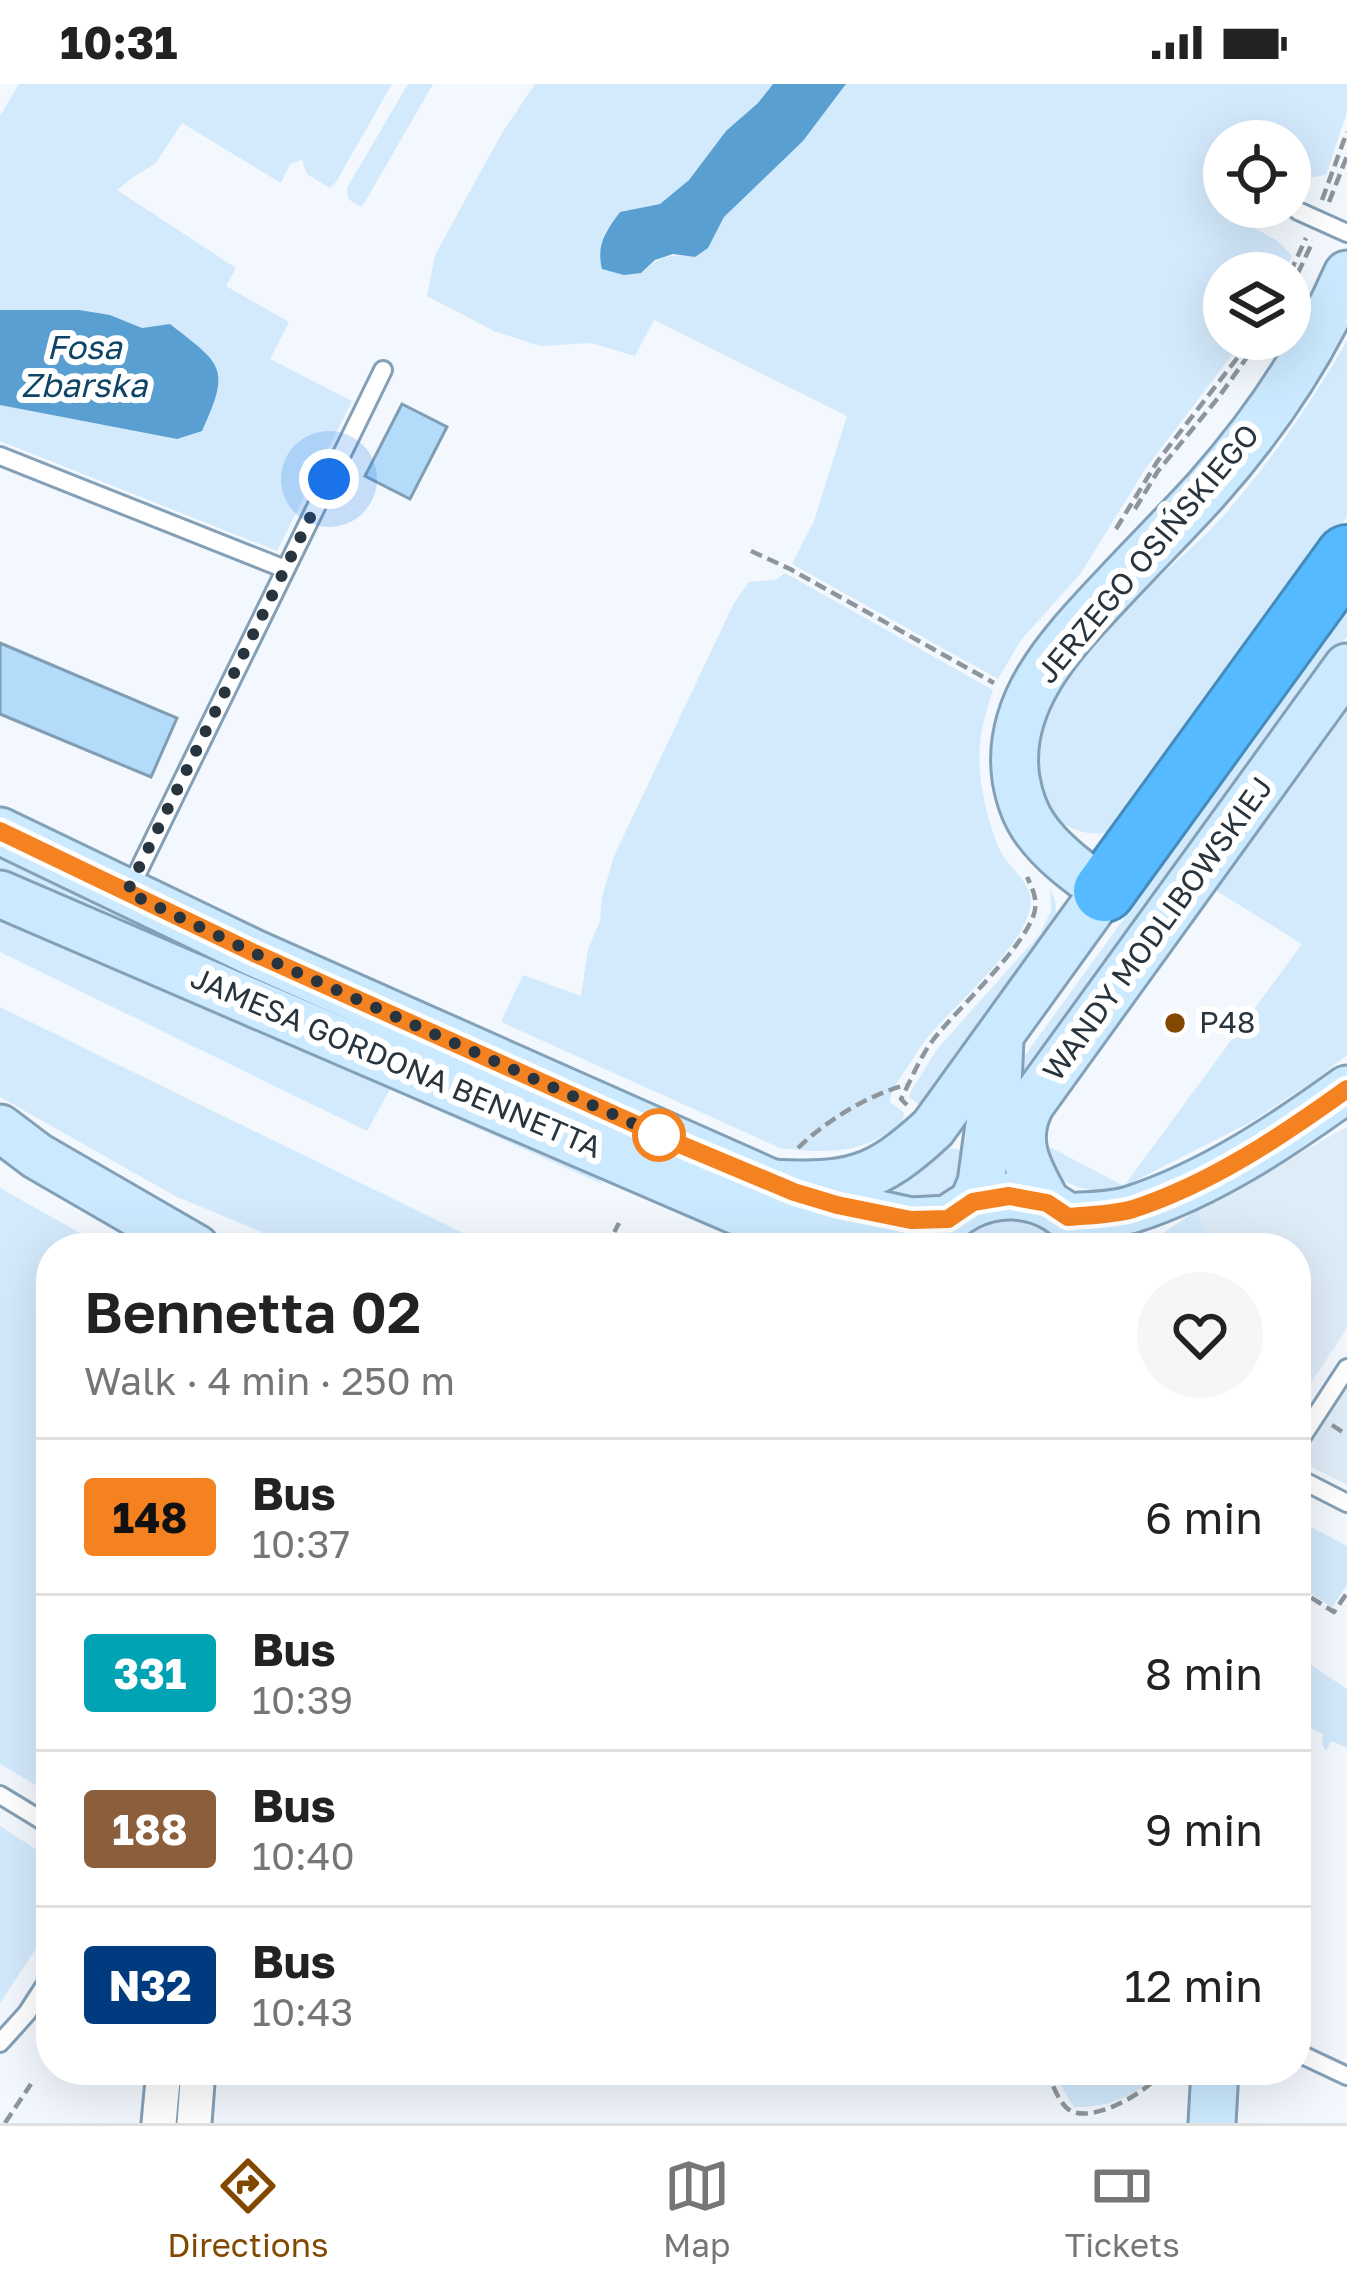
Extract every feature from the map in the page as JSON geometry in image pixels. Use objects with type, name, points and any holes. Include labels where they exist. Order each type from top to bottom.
[{"type":"highway","points":[[1104,891],[1347,556]]},
{"type":"main road","name":"JERZEGO OSIŃSKIEGO","points":[[1104,891],[1049,846],[1025,812],[1015,772],[1022,711],[1069,637],[1255,430],[1316,337],[1347,274]]},
{"type":"main road","name":"WANDY MODLIBOWSKIEJ","points":[[1069,1223],[1028,1168],[1020,1142],[1026,1113],[1347,667]]},
{"type":"main road","name":"JAMESA GORDONA BENNETTA","points":[[0,831],[297,972],[781,1170],[837,1205],[949,1223],[1009,1196],[1069,1223],[1131,1210],[1189,1187]]},
{"type":"main road","points":[[781,1170],[842,1183],[878,1172],[933,1128],[1104,891]]},
{"type":"main road","name":"JAMESA GORDONA BENNETTA","points":[[0,894],[760,1221],[805,1233]]},
{"type":"main road","name":"WANDY MODLIBOWSKIEJ","points":[[949,1223],[981,1183],[998,1086],[1000,1036]]},
{"type":"main road","points":[[1133,1233],[1189,1187],[1347,1089]]},
{"type":"main road","points":[[0,1128],[12,1148],[168,1233]]},
{"type":"main road","points":[[1212,2123],[1214,2085]]},
{"type":"street","points":[[159,2123],[163,2085]]},
{"type":"street","points":[[194,2123],[198,2085]]},
{"type":"lane","points":[[1311,217],[1347,233]]},
{"type":"lane","points":[[127,892],[382,370]]},
{"type":"lane","points":[[0,456],[285,569]]},
{"type":"lane","points":[[1311,1423],[1347,1368]]},
{"type":"lane","points":[[1311,1485],[1347,1503]]},
{"type":"lane","points":[[0,1795],[36,1817]]},
{"type":"lane","points":[[0,2043],[36,1999]]},
{"type":"lane","points":[[1311,2059],[1347,2076]]},
{"type":"path","points":[[751,551],[999,686]]},
{"type":"path","points":[[781,1170],[811,1136],[883,1091],[909,1084]]},
{"type":"path","points":[[614,1233],[619,1222]]},
{"type":"path","points":[[1311,1597],[1334,1612],[1347,1593]]},
{"type":"path","points":[[5,2123],[31,2084]]},
{"type":"path","points":[[1054,2085],[1065,2107],[1080,2114],[1110,2108],[1152,2085]]},
{"type":"shaded area","points":[[19,84],[392,84],[330,188],[307,174],[302,160],[290,164],[281,183],[182,123],[155,164],[117,190],[236,268],[226,286],[289,322],[270,359],[352,401],[277,551],[0,441],[0,405],[177,439],[170,325],[142,328],[110,315],[0,310],[0,116]]},
{"type":"shaded area","points":[[408,84],[433,84],[362,207],[348,199],[347,188]]},
{"type":"shaded area","points":[[535,84],[773,84],[726,131],[689,180],[660,204],[620,212],[604,234],[641,273],[666,257],[695,257],[708,248],[724,217],[803,141],[846,84],[1347,84],[1347,112],[1326,175],[1311,177],[1311,120],[1203,120],[1203,228],[1255,228],[1288,252],[1203,252],[1203,360],[1228,360],[1146,468],[1081,573],[1021,640],[998,679],[792,564],[814,521],[847,416],[654,320],[635,356],[591,343],[540,346],[494,331],[427,296],[435,255],[502,133]]},
{"type":"shaded area","points":[[1347,341],[1347,517],[1124,827],[1093,833],[1070,827],[1049,807],[1039,775],[1040,735],[1053,698],[1074,663],[1103,630],[1242,494]]},
{"type":"shaded area","points":[[785,573],[993,690],[980,748],[983,792],[999,847],[1031,899],[1014,941],[927,1038],[896,1085],[890,1102],[904,1113],[902,1123],[873,1141],[829,1151],[780,1148],[501,1022],[523,975],[581,996],[588,949],[600,921],[614,856],[734,603],[749,582],[775,580]]},
{"type":"shaded area","points":[[1347,611],[1347,636],[1011,1109],[1008,1085],[1023,1058]]},
{"type":"shaded area","points":[[1347,696],[1347,1055],[1251,1122],[1113,1192],[1061,1180],[1052,1170],[1044,1144],[1124,1186],[1302,944],[1209,886]]},
{"type":"shaded area","points":[[0,850],[689,1167],[0,875]]},
{"type":"shaded area","points":[[1050,889],[1057,921],[925,1109],[910,1093],[937,1049],[1040,934],[1051,911]]},
{"type":"shaded area","points":[[0,912],[597,1169],[602,1184],[390,1089],[367,1131],[0,952]]},
{"type":"shaded area","points":[[0,1007],[463,1233],[263,1233],[177,1197],[0,1097]]},
{"type":"shaded area","points":[[1347,1127],[1347,1328],[1311,1383],[1311,1233],[1207,1233],[1197,1210]]},
{"type":"shaded area","points":[[938,1147],[974,1151],[948,1195],[928,1201],[873,1191]]},
{"type":"shaded area","points":[[0,1188],[80,1233],[36,1233],[36,1785],[0,1764]]},
{"type":"shaded area","points":[[1197,1210],[1207,1233],[1163,1233]]},
{"type":"shaded area","points":[[1013,1218],[1047,1233],[966,1233]]},
{"type":"shaded area","points":[[1347,1389],[1347,1485],[1311,1467],[1311,1444]]},
{"type":"shaded area","points":[[1311,1527],[1347,1546],[1347,1585],[1332,1607],[1311,1594]]},
{"type":"shaded area","points":[[1311,1665],[1347,1689],[1347,1748],[1331,1741],[1326,1751],[1323,1734],[1311,1728]]},
{"type":"shaded area","points":[[0,1826],[36,1849],[36,1949],[0,2003]]},
{"type":"shaded area","points":[[1060,2085],[1144,2085],[1120,2099],[1074,2107]]},
{"type":"water","points":[[773,84],[846,84],[803,141],[724,217],[708,248],[695,257],[673,254],[655,260],[641,273],[624,275],[602,269],[601,245],[620,212],[660,204],[689,180],[726,131]]},
{"type":"water","name":"Fosa Zbarska","points":[[0,310],[79,310],[110,315],[142,328],[170,324],[216,368],[217,393],[202,431],[177,439],[0,405]]},
{"type":"building","points":[[402,404],[447,427],[410,499],[365,476]]},
{"type":"building","points":[[0,643],[177,718],[151,777],[0,714]]},
{"type":"bus line","name":"148","points":[[0,831],[254,953],[684,1146],[794,1192],[911,1220],[948,1219],[973,1202],[997,1196],[1047,1203],[1068,1217],[1131,1210],[1189,1187],[1347,1089]]},
{"type":"place","name":"P48","points":[[1175,1023]]},
{"type":"route","points":[[329,479],[127,892],[659,1135]]}]
